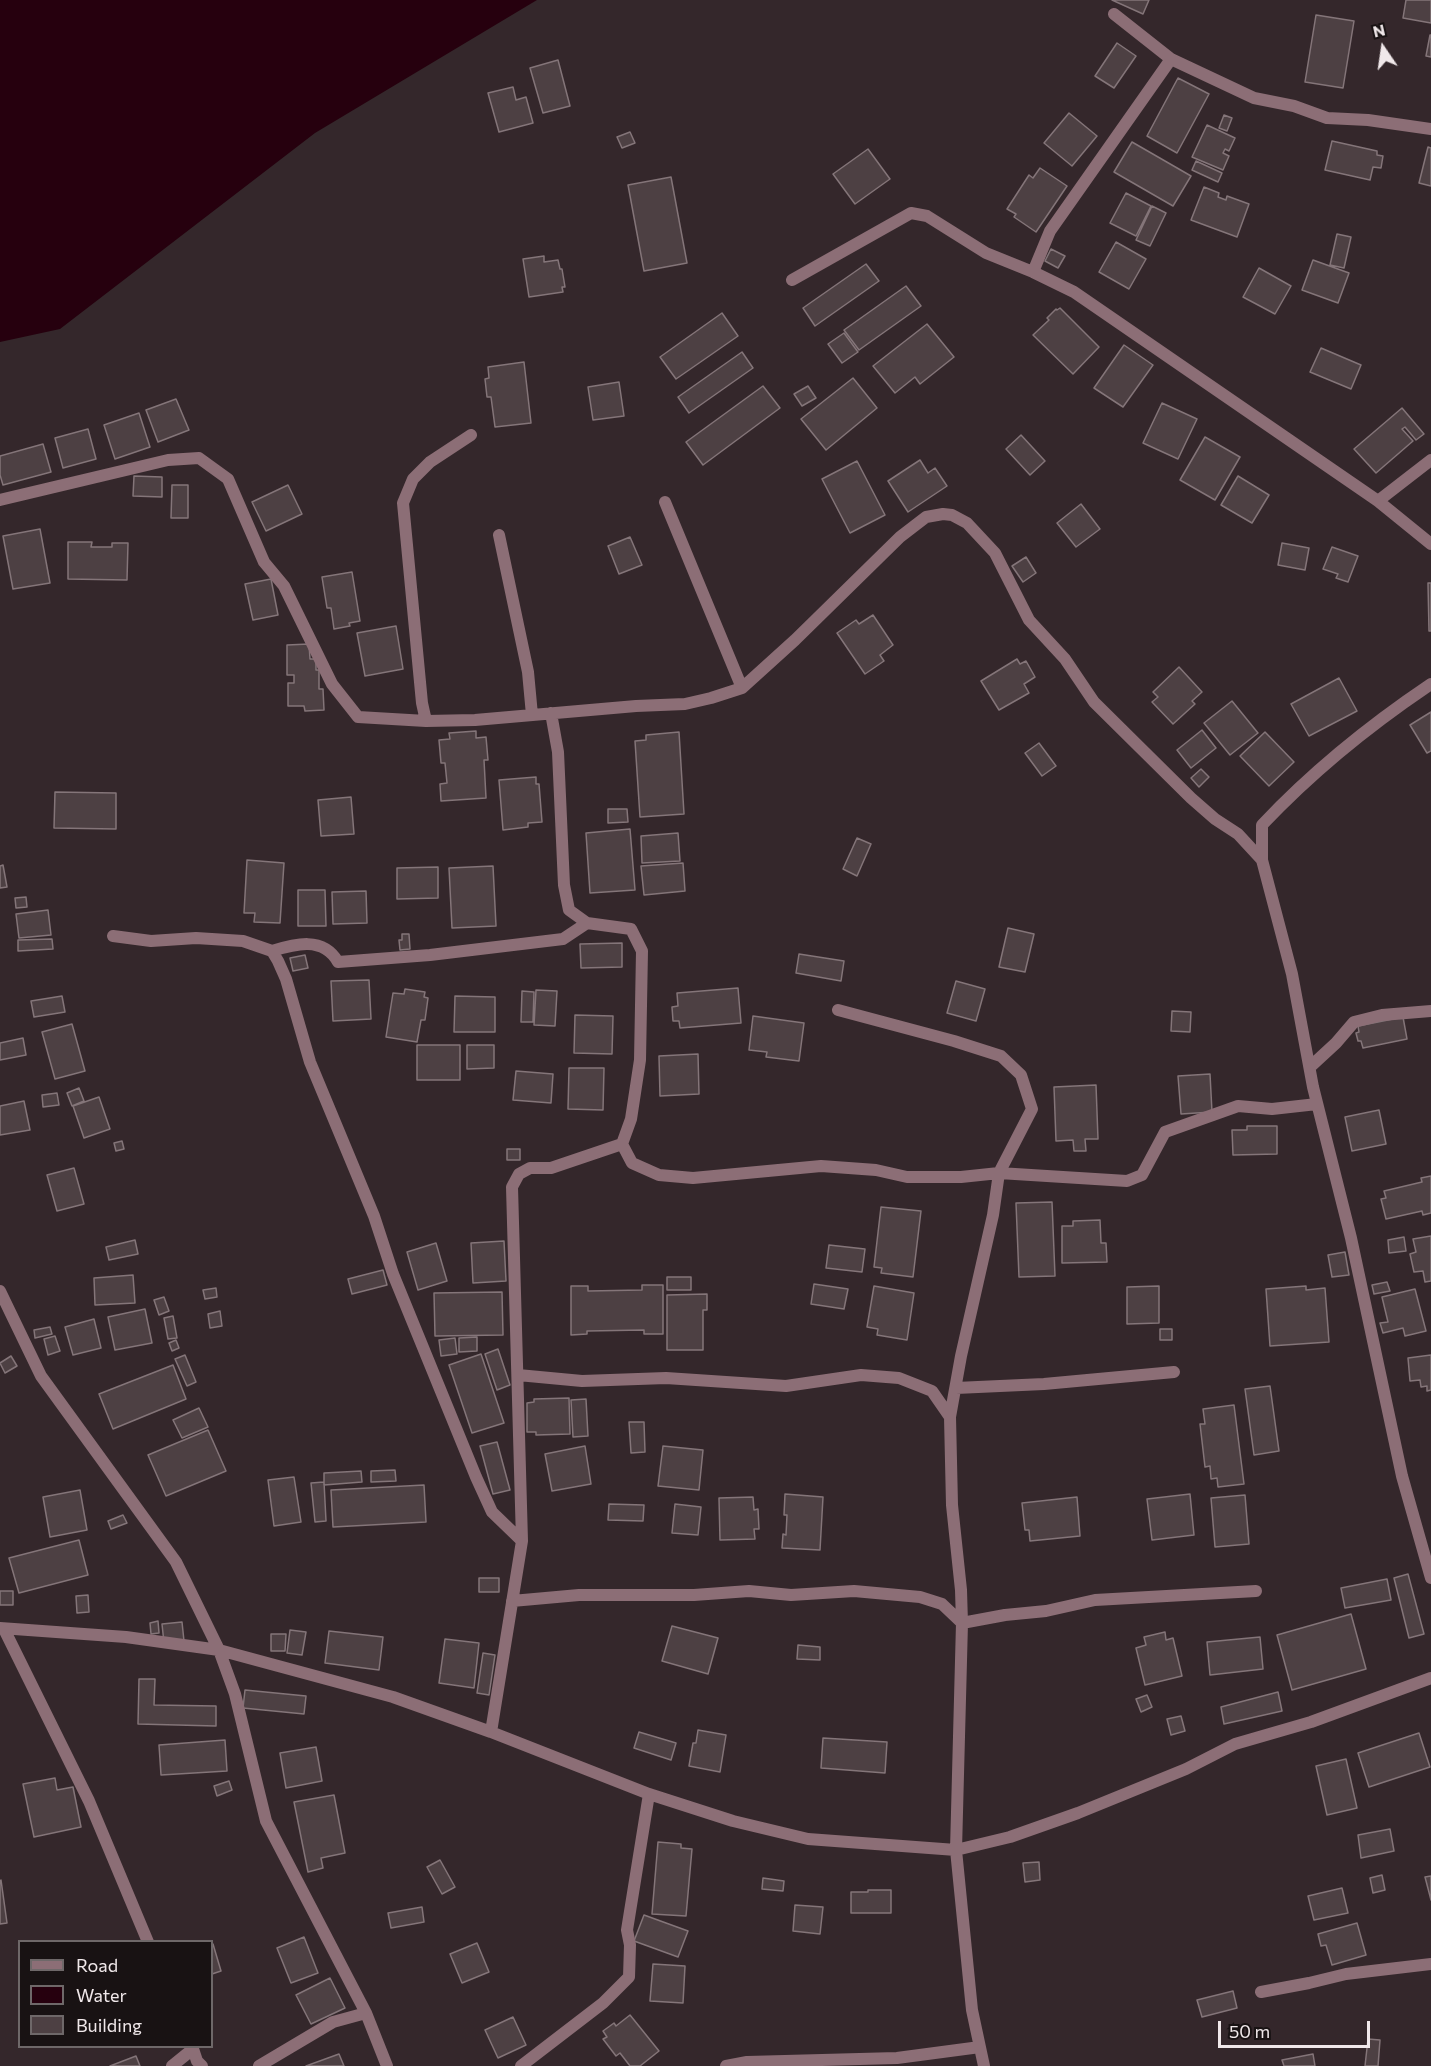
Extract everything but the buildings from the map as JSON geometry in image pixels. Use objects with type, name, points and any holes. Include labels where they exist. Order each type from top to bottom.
[{"type":"street","points":[[1114,14],[1171,58],[1254,98],[1294,106],[1327,118],[1368,120],[1431,129]]},
{"type":"street","points":[[1033,272],[1050,231],[1171,58]]},
{"type":"street","points":[[792,280],[911,213],[927,216],[986,253],[1074,292],[1378,501],[1431,544]]},
{"type":"street","points":[[426,721],[422,703],[403,503],[413,478],[430,462],[471,435]]},
{"type":"street","points":[[0,500],[168,460],[199,458],[228,478],[264,562],[284,586],[332,684],[358,717],[426,721],[685,704],[711,699],[742,688],[795,640],[900,537],[926,517],[952,515],[967,524],[995,553],[1029,620],[1065,659],[1095,702],[1191,798],[1215,819],[1238,834],[1262,860]]},
{"type":"street","points":[[1378,501],[1431,460]]},
{"type":"street","points":[[665,502],[742,688]]},
{"type":"street","points":[[499,535],[528,672],[532,715]]},
{"type":"street","points":[[1431,684],[1385,715],[1289,796],[1262,825],[1262,860],[1293,974],[1317,1104],[1351,1238],[1402,1476],[1431,1578]]},
{"type":"street","points":[[551,713],[558,752],[564,885],[569,910],[587,923],[631,929],[642,951],[640,1060],[631,1119],[622,1144],[632,1162],[659,1175],[693,1178],[821,1166],[876,1170],[907,1177],[961,1177],[999,1173],[1127,1181],[1142,1175],[1165,1132],[1238,1106],[1272,1109],[1317,1104]]},
{"type":"street","points":[[113,936],[151,941],[196,938],[243,941],[272,951],[298,943],[321,946],[338,962],[430,955],[563,939],[587,923]]},
{"type":"street","points":[[272,951],[286,979],[310,1062],[374,1216],[393,1274],[476,1477],[492,1512],[522,1541]]},
{"type":"street","points":[[838,1010],[1001,1056],[1021,1075],[1032,1109],[999,1173],[993,1215],[961,1356],[950,1417],[952,1505],[962,1590],[956,1850],[972,2010],[984,2066]]},
{"type":"street","points":[[1310,1067],[1354,1023],[1382,1015],[1431,1011]]},
{"type":"street","points":[[491,1732],[522,1541],[512,1187],[519,1174],[530,1168],[550,1168],[622,1144]]},
{"type":"street","points":[[0,1292],[41,1376],[176,1562],[219,1650],[235,1694],[266,1821],[366,2013],[387,2066]]},
{"type":"street","points":[[956,1388],[1044,1384],[1174,1372]]},
{"type":"street","points":[[518,1375],[582,1381],[666,1378],[786,1386],[861,1375],[899,1378],[932,1391],[950,1417]]},
{"type":"street","points":[[512,1601],[579,1595],[694,1595],[748,1591],[791,1595],[854,1591],[920,1597],[942,1604],[962,1623]]},
{"type":"street","points":[[962,1623],[1005,1615],[1046,1611],[1095,1600],[1256,1591]]},
{"type":"street","points":[[2,1629],[126,1637],[219,1650],[393,1696],[649,1794],[733,1821],[808,1839],[956,1850],[1010,1837],[1078,1813],[1186,1769],[1235,1744],[1311,1722],[1431,1678]]},
{"type":"street","points":[[2,1629],[89,1801],[148,1940]]},
{"type":"street","points":[[521,2066],[603,2003],[628,1977],[630,1946],[627,1930],[649,1794]]},
{"type":"street","points":[[1261,1992],[1346,1974],[1431,1964]]},
{"type":"street","points":[[259,2066],[333,2022],[366,2013]]},
{"type":"street","points":[[726,2066],[747,2062],[897,2058],[980,2047]]},
{"type":"street","points":[[172,2066],[192,2048],[197,2061],[202,2066]]},
{"type":"water","points":[[0,0],[537,0],[315,133],[60,329],[0,342]]}]
